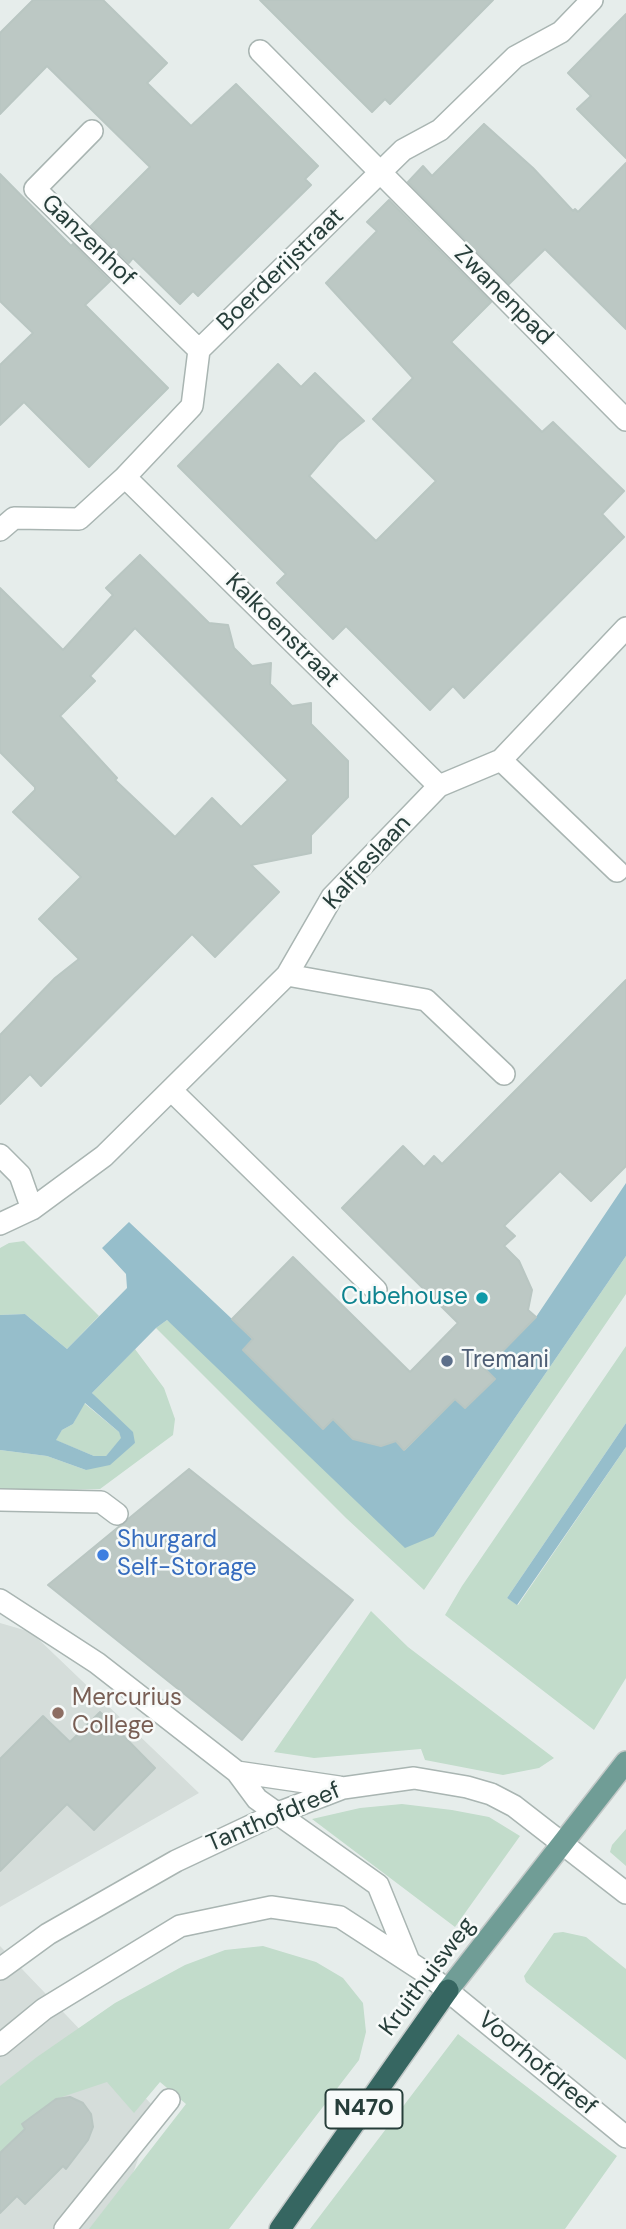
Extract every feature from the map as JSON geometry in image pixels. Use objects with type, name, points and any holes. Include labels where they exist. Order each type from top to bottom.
[{"type":"highway","name":"Kruithuisweg","points":[[280,2229],[448,1990]]},
{"type":"main road","name":"Kruithuisweg","points":[[448,1990],[626,1762]]},
{"type":"street","name":"Boerderijstraat","points":[[0,530],[14,518],[79,519],[125,477],[192,406],[199,350],[403,150],[440,130],[514,57],[561,32],[592,0]]},
{"type":"street","name":"Zwanenpad","points":[[260,51],[626,419]]},
{"type":"street","name":"Ganzenhof","points":[[92,131],[35,189],[199,350]]},
{"type":"street","name":"Kalkoenstraat","points":[[125,477],[439,786]]},
{"type":"street","name":"Kalfjeslaan","points":[[0,1224],[32,1209],[104,1156],[287,975],[332,897],[439,786],[500,760],[617,649],[626,628]]},
{"type":"street","points":[[500,760],[617,871]]},
{"type":"street","points":[[287,975],[426,1000],[504,1074]]},
{"type":"street","points":[[171,1090],[376,1290]]},
{"type":"street","points":[[0,1155],[20,1175],[32,1209]]},
{"type":"street","points":[[2,1505],[101,1502],[117,1514]]},
{"type":"street","points":[[0,1600],[97,1663],[237,1772],[257,1799],[378,1885],[408,1959]]},
{"type":"street","points":[[237,1772],[343,1788]]},
{"type":"street","name":"Tanthofdreef","points":[[0,1969],[48,1934],[176,1861],[278,1813],[343,1788],[414,1778],[467,1787],[491,1794],[513,1807],[562,1846]]},
{"type":"street","points":[[562,1846],[626,1893]]},
{"type":"street","points":[[0,2045],[44,2009],[180,1926],[271,1907],[340,1917],[408,1959],[448,1990]]},
{"type":"street","name":"Voorhofdreef","points":[[448,1990],[626,2137]]},
{"type":"street","points":[[65,2229],[169,2100]]},
{"type":"shaded area","name":"Mercurius College","points":[[0,1623],[31,1632],[199,1793],[0,1907]]},
{"type":"shaded area","points":[[0,1946],[156,2109],[132,2176],[90,2229],[0,2229]]},
{"type":"green space","points":[[24,1241],[99,1316],[67,1349],[25,1314],[0,1315],[0,1248],[9,1243]]},
{"type":"green space","points":[[626,1256],[626,1294],[424,1590],[346,1518],[156,1328],[167,1320],[434,1536]]},
{"type":"green space","points":[[626,1346],[626,1423],[507,1598],[518,1605],[626,1447],[626,1678],[594,1730],[445,1615]]},
{"type":"green space","points":[[135,1349],[164,1388],[175,1419],[173,1435],[100,1489],[0,1491],[0,1450],[47,1456],[86,1470],[135,1443],[92,1393]]},
{"type":"green space","points":[[84,1403],[119,1432],[122,1438],[106,1456],[94,1456],[55,1440],[62,1430],[73,1424]]},
{"type":"green space","points":[[371,1611],[408,1647],[554,1758],[539,1768],[503,1775],[425,1760],[421,1749],[314,1758],[274,1752]]},
{"type":"green space","points":[[402,1804],[489,1817],[520,1836],[455,1927],[312,1819],[360,1808]]},
{"type":"green space","points":[[626,1829],[626,1866],[610,1852],[612,1845]]},
{"type":"green space","points":[[563,1932],[586,1937],[626,1969],[626,2060],[526,1982],[524,1976],[554,1933]]},
{"type":"green space","points":[[263,1946],[316,1962],[343,1978],[363,2003],[366,2032],[359,2060],[229,2229],[89,2229],[186,2104],[160,2082],[134,2113],[107,2082],[56,2099],[22,2124],[25,2129],[0,2153],[0,2086],[115,2003],[185,1965],[225,1950]]},
{"type":"green space","points":[[458,2034],[617,2156],[565,2229],[310,2229]]},
{"type":"water","points":[[626,1183],[626,1256],[434,1536],[405,1548],[167,1320],[92,1393],[133,1432],[135,1443],[110,1465],[86,1470],[47,1456],[0,1450],[0,1315],[25,1314],[67,1349],[127,1288],[126,1274],[102,1248],[129,1222],[354,1440],[360,1434],[372,1444],[380,1446],[394,1439],[405,1450],[536,1317]],"holes":[[[85,1403],[119,1432],[121,1438],[106,1456],[94,1456],[56,1440],[62,1430],[73,1424]]]},
{"type":"water","points":[[626,1423],[626,1447],[517,1605],[507,1598]]},
{"type":"building","points":[[33,0],[103,0],[167,63],[147,83],[191,126],[236,84],[318,166],[305,179],[311,185],[198,296],[193,291],[180,304],[133,258],[129,263],[91,226],[150,167],[47,66],[0,114],[0,33]]},
{"type":"building","points":[[260,0],[493,0],[390,104],[385,99],[372,112]]},
{"type":"building","points":[[626,14],[626,158],[577,109],[591,96],[568,73]]},
{"type":"building","points":[[484,124],[533,168],[573,211],[575,209],[578,212],[626,163],[626,329],[545,249],[509,284],[408,182],[423,166],[432,176]]},
{"type":"building","points":[[0,174],[71,246],[73,244],[110,281],[85,305],[168,388],[89,467],[24,402],[0,425],[0,365],[33,333],[0,301]]},
{"type":"building","points":[[389,200],[491,302],[451,342],[542,432],[553,422],[624,491],[602,514],[624,537],[464,698],[453,686],[430,710],[346,626],[333,639],[277,583],[286,574],[178,466],[278,364],[301,387],[315,373],[364,421],[338,442],[309,476],[376,541],[436,481],[373,419],[413,378],[326,283],[377,231],[367,222]]},
{"type":"building","points":[[140,555],[209,623],[228,625],[234,648],[252,666],[271,663],[270,684],[292,706],[311,703],[311,724],[348,761],[348,797],[311,835],[311,853],[251,865],[279,892],[215,957],[192,934],[41,1086],[30,1074],[0,1104],[0,1035],[55,978],[79,959],[39,919],[81,877],[13,812],[35,787],[0,752],[0,588],[63,650],[113,595],[106,588]],"holes":[[[135,628],[288,780],[241,827],[212,798],[175,837],[115,780],[117,778],[60,716],[95,681],[90,676]]]},
{"type":"building","points":[[626,980],[626,1166],[591,1201],[560,1171],[504,1226],[515,1236],[504,1246],[519,1261],[532,1290],[528,1310],[536,1317],[485,1369],[495,1379],[465,1408],[455,1399],[404,1450],[396,1441],[381,1446],[353,1439],[333,1419],[323,1429],[243,1350],[253,1339],[232,1319],[293,1257],[410,1372],[458,1323],[342,1208],[403,1146],[424,1167],[434,1156],[442,1164]]},
{"type":"building","points":[[189,1469],[353,1600],[242,1740],[48,1585]]},
{"type":"building","points":[[100,1712],[155,1768],[94,1830],[67,1804],[0,1871],[0,1759],[43,1716],[70,1742]]},
{"type":"building","points":[[70,2097],[83,2103],[91,2114],[93,2127],[88,2140],[66,2169],[63,2166],[25,2204],[17,2196],[0,2213],[0,2153],[25,2129],[22,2124],[56,2099]]},
{"type":"place","name":"Cubehouse","points":[[482,1298]]},
{"type":"place","name":"Tremani","points":[[447,1361]]},
{"type":"place","name":"Shurgard Self-Storage","points":[[103,1555]]},
{"type":"place","name":"Mercurius College","points":[[58,1713]]}]
